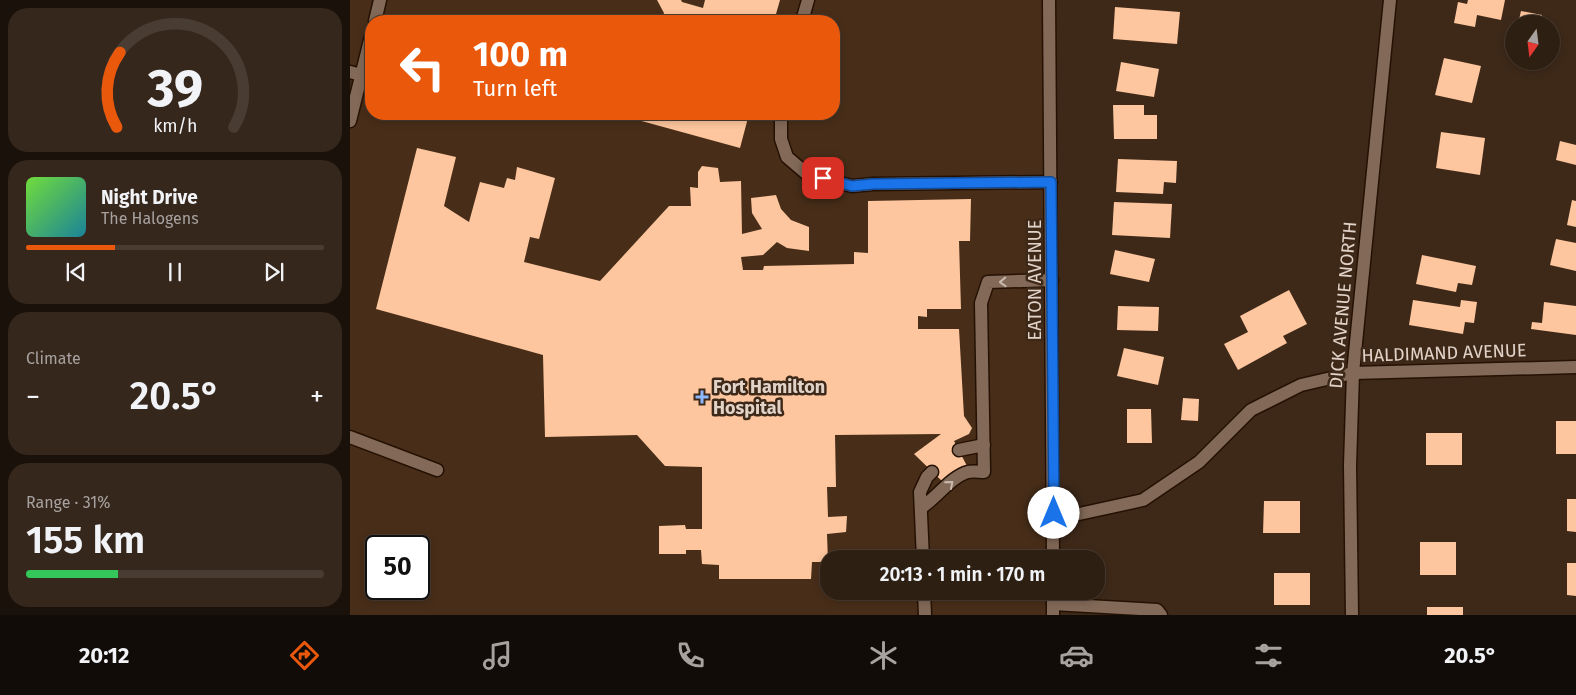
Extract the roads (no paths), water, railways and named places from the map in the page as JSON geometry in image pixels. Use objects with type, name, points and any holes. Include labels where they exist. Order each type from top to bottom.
[{"type":"street","points":[[376,15],[380,0]]},
{"type":"street","points":[[804,15],[808,0]]},
{"type":"street","name":"EATON AVENUE","points":[[1050,0],[1053,550]]},
{"type":"street","name":"DICK AVENUE NORTH","points":[[1352,615],[1350,465],[1353,372],[1390,0]]},
{"type":"street","points":[[350,121],[356,74],[365,51]]},
{"type":"street","points":[[781,120],[781,139],[787,157],[808,175],[852,186],[873,184],[1051,182]]},
{"type":"street","points":[[921,508],[934,500],[953,480],[968,472],[984,472],[981,303],[988,282],[1052,280]]},
{"type":"street","name":"HALDIMAND AVENUE","points":[[1054,513],[1079,514],[1143,500],[1199,462],[1251,410],[1301,385],[1353,372],[1576,366]]},
{"type":"street","points":[[350,437],[437,470]]},
{"type":"street","points":[[959,450],[984,445]]},
{"type":"street","points":[[923,550],[920,492],[927,477],[932,472]]},
{"type":"street","points":[[924,600],[925,615]]},
{"type":"street","points":[[1053,610],[1157,610],[1161,615]]},
{"type":"place","name":"Fort Hamilton Hospital","points":[[702,397]]}]
